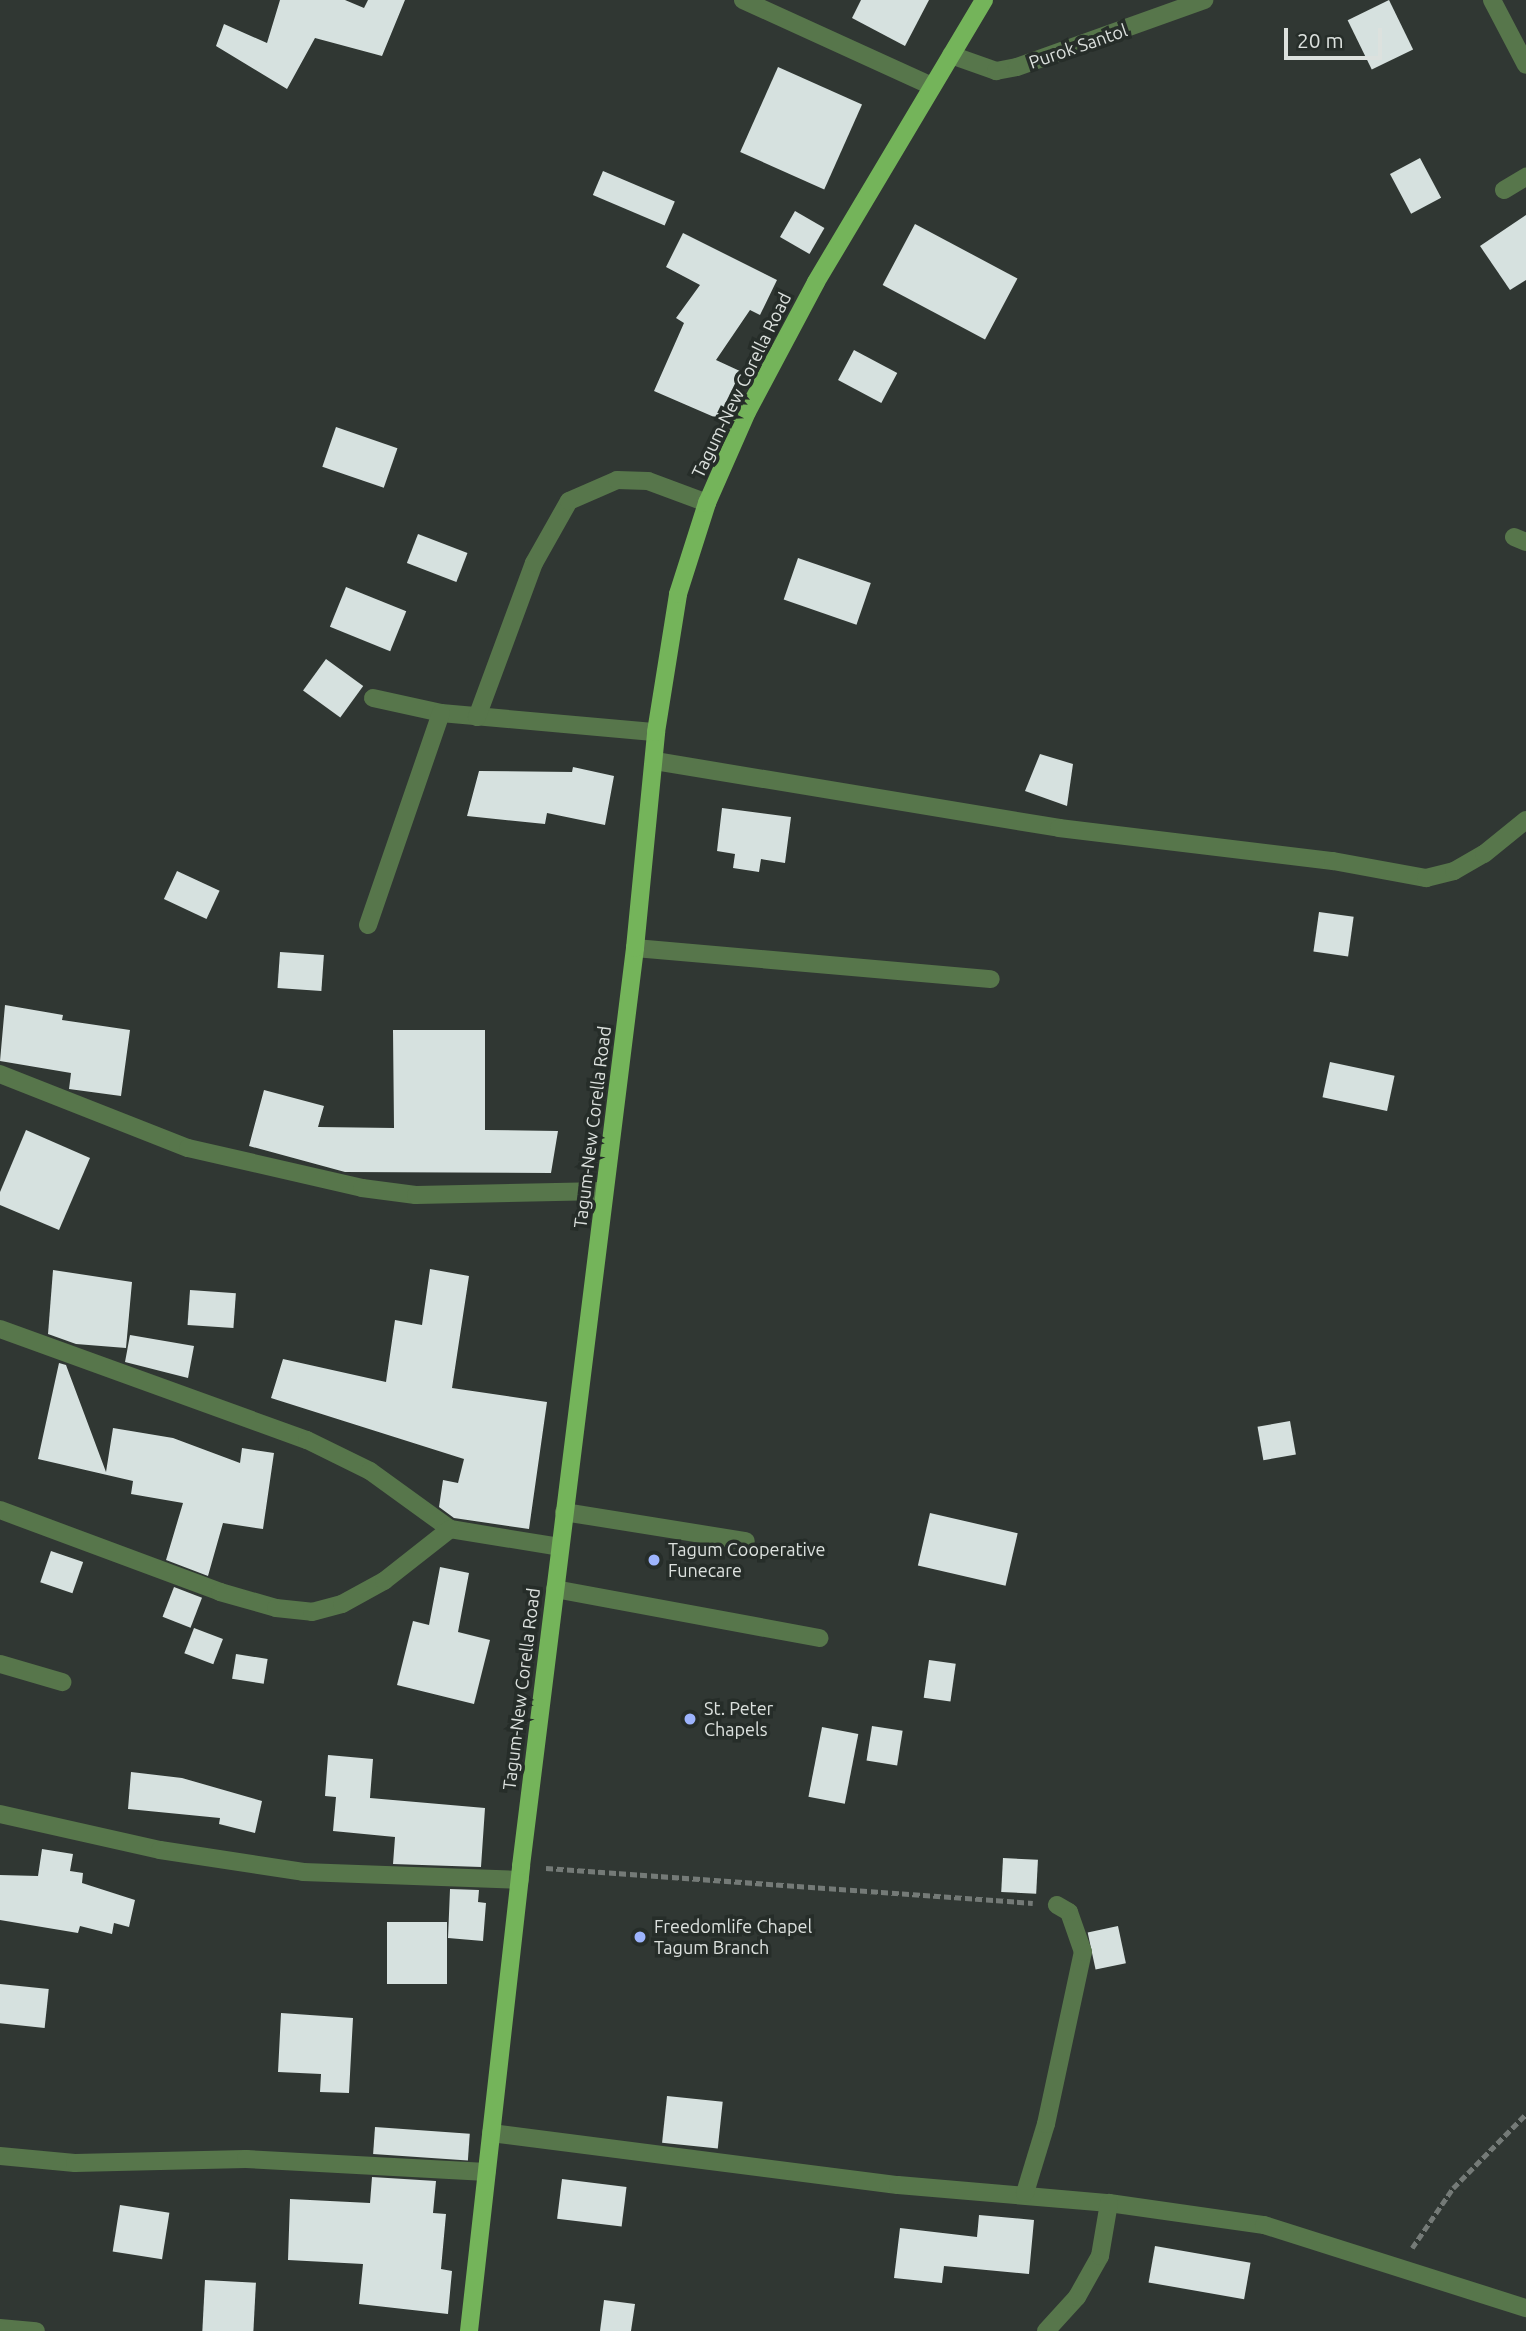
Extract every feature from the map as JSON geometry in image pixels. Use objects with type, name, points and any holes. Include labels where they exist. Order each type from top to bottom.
[{"type":"main road","name":"Tagum-New Corella Road","points":[[469,2331],[520,1873],[635,948],[656,732],[678,594],[707,503],[779,350],[984,0]]},
{"type":"street","points":[[743,0],[932,86]]},
{"type":"street","name":"Purok Santol","points":[[951,55],[996,71],[1017,67],[1204,0]]},
{"type":"street","points":[[1492,0],[1526,65]]},
{"type":"street","points":[[1504,190],[1526,177]]},
{"type":"street","points":[[477,717],[534,563],[569,501],[617,480],[648,481],[707,503]]},
{"type":"street","points":[[373,698],[441,713],[656,732]]},
{"type":"street","points":[[368,925],[441,713]]},
{"type":"street","points":[[654,761],[1059,828],[1426,878],[1454,871],[1484,854],[1526,820]]},
{"type":"street","points":[[635,948],[991,979]]},
{"type":"street","points":[[0,1074],[188,1148],[351,1186],[416,1195],[604,1191]]},
{"type":"street","points":[[0,1329],[307,1440],[370,1471],[450,1529],[560,1547]]},
{"type":"street","points":[[0,1510],[220,1592],[276,1608],[312,1612],[342,1604],[384,1581],[450,1529]]},
{"type":"street","points":[[564,1512],[746,1541]]},
{"type":"street","points":[[555,1589],[820,1638]]},
{"type":"street","points":[[0,1664],[62,1682]]},
{"type":"street","points":[[0,1814],[160,1850],[303,1872],[520,1873]]},
{"type":"street","points":[[1025,2193],[1046,2124],[1083,1952],[1069,1912],[1057,1905]]},
{"type":"street","points":[[491,2133],[898,2185],[1025,2193],[1264,2225],[1526,2308]]},
{"type":"street","points":[[0,2156],[75,2163],[246,2159],[487,2172]]},
{"type":"street","points":[[1046,2331],[1077,2297],[1100,2256],[1109,2203]]},
{"type":"street","points":[[0,2328],[36,2331]]},
{"type":"path","points":[[520,1873],[1057,1905]]},
{"type":"path","points":[[1399,2266],[1453,2188],[1526,2114]]},
{"type":"building","points":[[280,0],[345,0],[364,8],[368,0],[405,0],[382,56],[315,38],[287,89],[216,46],[224,24],[267,43]]},
{"type":"building","points":[[861,0],[929,0],[905,46],[852,18]]},
{"type":"building","points":[[1389,0],[1413,49],[1372,70],[1348,20]]},
{"type":"building","points":[[778,67],[862,104],[824,189],[740,152]]},
{"type":"building","points":[[1420,158],[1441,198],[1411,214],[1390,174]]},
{"type":"building","points":[[603,171],[675,201],[665,225],[593,195]]},
{"type":"building","points":[[795,211],[824,228],[809,254],[780,237]]},
{"type":"building","points":[[1526,215],[1526,280],[1510,290],[1480,246]]},
{"type":"building","points":[[915,224],[1017,278],[985,339],[883,285]]},
{"type":"building","points":[[683,233],[777,280],[760,315],[750,310],[716,360],[742,372],[721,420],[654,391],[684,323],[676,318],[700,285],[666,267]]},
{"type":"building","points":[[854,350],[897,373],[881,403],[838,380]]},
{"type":"building","points":[[336,427],[397,448],[384,488],[322,467]]},
{"type":"building","points":[[418,534],[467,553],[456,582],[407,563]]},
{"type":"building","points":[[798,558],[871,583],[856,625],[784,600]]},
{"type":"building","points":[[346,587],[406,611],[390,651],[330,627]]},
{"type":"building","points":[[326,659],[363,686],[340,718],[303,691]]},
{"type":"building","points":[[1040,754],[1073,764],[1067,806],[1025,791]]},
{"type":"building","points":[[573,767],[614,776],[605,825],[547,813],[545,824],[467,816],[479,771],[572,772]]},
{"type":"building","points":[[722,808],[791,817],[785,863],[761,859],[759,872],[733,868],[735,854],[717,851]]},
{"type":"building","points":[[177,871],[220,891],[206,919],[164,899]]},
{"type":"building","points":[[1319,912],[1354,917],[1348,956],[1313,952]]},
{"type":"building","points":[[280,952],[324,955],[321,991],[277,988]]},
{"type":"building","points":[[5,1005],[63,1015],[62,1020],[130,1030],[121,1096],[69,1089],[71,1073],[0,1061]]},
{"type":"building","points":[[393,1030],[485,1030],[485,1130],[558,1131],[551,1173],[345,1172],[249,1146],[264,1090],[324,1106],[318,1127],[394,1128]]},
{"type":"building","points":[[1330,1062],[1395,1076],[1387,1111],[1323,1097]]},
{"type":"building","points":[[26,1130],[90,1158],[59,1230],[0,1205],[0,1192]]},
{"type":"building","points":[[430,1269],[469,1276],[452,1388],[547,1402],[529,1529],[454,1518],[439,1507],[443,1480],[458,1483],[464,1459],[271,1398],[283,1359],[386,1382],[395,1320],[422,1325]]},
{"type":"building","points":[[53,1270],[132,1282],[126,1348],[76,1344],[48,1334]]},
{"type":"building","points":[[190,1290],[236,1293],[233,1328],[188,1325]]},
{"type":"building","points":[[130,1335],[194,1346],[188,1378],[125,1362]]},
{"type":"building","points":[[59,1363],[66,1365],[106,1472],[113,1428],[173,1438],[240,1463],[242,1448],[274,1453],[263,1529],[223,1523],[208,1576],[166,1560],[183,1503],[131,1494],[133,1481],[38,1459]]},
{"type":"building","points":[[1290,1421],[1296,1454],[1263,1460],[1258,1427]]},
{"type":"building","points":[[930,1513],[1018,1533],[1006,1586],[918,1566]]},
{"type":"building","points":[[51,1551],[83,1562],[72,1593],[40,1582]]},
{"type":"building","points":[[440,1567],[469,1573],[458,1632],[490,1640],[474,1704],[397,1685],[413,1621],[429,1625]]},
{"type":"building","points":[[174,1587],[202,1598],[191,1628],[163,1617]]},
{"type":"building","points":[[194,1628],[223,1639],[213,1664],[184,1653]]},
{"type":"building","points":[[236,1654],[268,1659],[264,1684],[232,1679]]},
{"type":"building","points":[[929,1660],[956,1664],[950,1701],[924,1698]]},
{"type":"building","points":[[872,1726],[903,1731],[897,1765],[867,1761]]},
{"type":"building","points":[[822,1727],[858,1734],[845,1804],[808,1797]]},
{"type":"building","points":[[328,1755],[373,1759],[370,1798],[485,1808],[481,1867],[393,1864],[395,1837],[333,1831],[336,1797],[325,1796]]},
{"type":"building","points":[[131,1772],[182,1778],[262,1801],[255,1833],[219,1824],[220,1818],[128,1809]]},
{"type":"building","points":[[42,1849],[73,1854],[70,1871],[83,1873],[82,1883],[135,1900],[129,1927],[114,1923],[112,1934],[80,1926],[78,1933],[0,1920],[0,1875],[38,1876]]},
{"type":"building","points":[[1003,1858],[1038,1860],[1036,1894],[1001,1892]]},
{"type":"building","points":[[450,1889],[479,1890],[478,1902],[486,1903],[483,1941],[448,1938]]},
{"type":"building","points":[[387,1922],[447,1922],[447,1984],[387,1984]]},
{"type":"building","points":[[1118,1926],[1126,1963],[1096,1970],[1088,1932]]},
{"type":"building","points":[[0,1984],[49,1989],[45,2028],[0,2023]]},
{"type":"building","points":[[281,2013],[353,2018],[349,2093],[320,2092],[321,2074],[278,2072]]},
{"type":"building","points":[[667,2096],[723,2102],[718,2149],[662,2143]]},
{"type":"building","points":[[375,2127],[470,2134],[468,2161],[373,2154]]},
{"type":"building","points":[[372,2177],[436,2181],[433,2213],[446,2214],[441,2269],[452,2271],[448,2314],[359,2304],[363,2264],[288,2260],[290,2199],[370,2203]]},
{"type":"building","points":[[562,2179],[627,2187],[622,2227],[557,2219]]},
{"type":"building","points":[[120,2205],[169,2213],[162,2259],[113,2251]]},
{"type":"building","points":[[979,2215],[1034,2220],[1029,2274],[944,2266],[942,2283],[894,2278],[900,2228],[977,2237]]},
{"type":"building","points":[[1155,2246],[1251,2263],[1244,2299],[1149,2282]]},
{"type":"building","points":[[205,2280],[256,2283],[253,2331],[202,2331]]},
{"type":"building","points":[[604,2300],[635,2304],[631,2331],[600,2331]]},
{"type":"place","name":"Tagum Cooperative Funecare","points":[[654,1560]]},
{"type":"place","name":"St. Peter Chapels","points":[[690,1719]]},
{"type":"place","name":"Freedomlife Chapel Tagum Branch","points":[[640,1937]]}]
